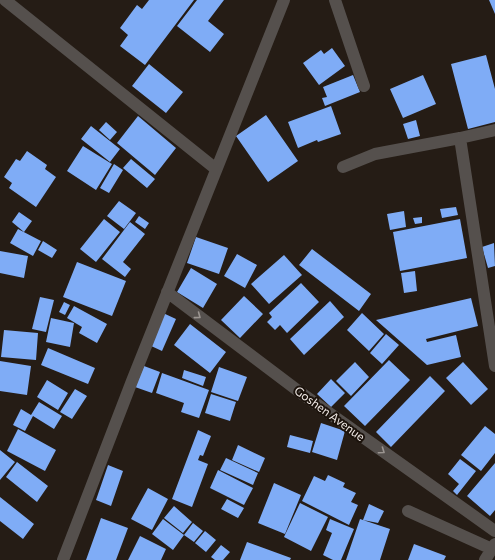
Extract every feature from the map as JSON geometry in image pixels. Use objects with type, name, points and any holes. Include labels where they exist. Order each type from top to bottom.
[{"type":"street","points":[[5,0],[216,169]]},
{"type":"street","points":[[63,560],[167,292],[284,0]]},
{"type":"street","points":[[335,0],[364,86]]},
{"type":"street","points":[[344,167],[375,154],[495,130]]},
{"type":"street","points":[[460,138],[495,366]]},
{"type":"street","name":"Goshen Avenue","points":[[167,292],[301,393],[495,531]]},
{"type":"street","points":[[408,511],[493,547],[485,560]]},
{"type":"building","points":[[149,0],[194,0],[145,65],[120,46],[128,35],[120,28],[137,5],[142,9]]},
{"type":"building","points":[[197,0],[224,0],[208,21],[224,34],[210,52],[177,26]]},
{"type":"building","points":[[489,0],[495,0],[495,14]]},
{"type":"building","points":[[332,48],[345,66],[319,85],[303,63],[321,50],[324,54]]},
{"type":"building","points":[[486,55],[495,89],[495,122],[468,129],[451,64]]},
{"type":"building","points":[[149,64],[183,92],[166,113],[132,86]]},
{"type":"building","points":[[353,75],[360,92],[325,106],[322,98],[327,97],[323,87]]},
{"type":"building","points":[[423,75],[436,104],[403,118],[390,89]]},
{"type":"building","points":[[331,106],[341,134],[318,142],[317,140],[298,148],[288,122]]},
{"type":"building","points":[[266,115],[298,161],[268,182],[236,136]]},
{"type":"building","points":[[138,116],[176,148],[155,175],[117,143]]},
{"type":"building","points":[[416,120],[420,136],[408,139],[403,124]]},
{"type":"building","points":[[106,122],[117,132],[110,140],[99,130]]},
{"type":"building","points":[[91,126],[120,149],[110,162],[81,139]]},
{"type":"building","points":[[83,146],[112,164],[96,190],[67,171]]},
{"type":"building","points":[[27,151],[47,165],[45,169],[56,177],[36,207],[9,188],[12,183],[4,177],[16,159],[20,161]]},
{"type":"building","points":[[131,159],[155,179],[147,188],[123,168]]},
{"type":"building","points":[[114,164],[123,170],[109,193],[100,188]]},
{"type":"building","points":[[119,201],[136,213],[124,229],[107,216]]},
{"type":"building","points":[[456,207],[458,215],[442,218],[440,209]]},
{"type":"building","points":[[404,211],[406,227],[390,230],[387,214]]},
{"type":"building","points":[[19,212],[32,221],[24,232],[12,222]]},
{"type":"building","points":[[139,216],[149,223],[145,229],[135,222]]},
{"type":"building","points":[[422,217],[422,223],[415,224],[413,218]]},
{"type":"building","points":[[104,219],[120,232],[96,262],[80,249]]},
{"type":"building","points":[[460,219],[467,258],[400,271],[393,232]]},
{"type":"building","points":[[130,222],[145,234],[123,262],[131,269],[125,277],[102,259]]},
{"type":"building","points":[[18,229],[41,241],[33,256],[10,243]]},
{"type":"building","points":[[196,237],[228,248],[219,274],[187,263]]},
{"type":"building","points":[[43,241],[57,250],[52,258],[38,250]]},
{"type":"building","points":[[494,243],[495,266],[488,268],[482,247]]},
{"type":"building","points":[[312,249],[371,294],[359,311],[299,265]]},
{"type":"building","points":[[0,251],[28,256],[24,278],[0,273]]},
{"type":"building","points":[[237,254],[257,265],[245,288],[224,276]]},
{"type":"building","points":[[284,255],[302,275],[269,304],[251,284]]},
{"type":"building","points":[[77,262],[126,281],[112,316],[63,297]]},
{"type":"building","points":[[191,268],[217,284],[203,308],[177,292]]},
{"type":"building","points":[[415,271],[417,291],[404,293],[401,273]]},
{"type":"building","points":[[301,283],[319,302],[287,333],[280,325],[275,330],[267,322],[272,317],[269,313]]},
{"type":"building","points":[[244,296],[263,314],[240,338],[221,320]]},
{"type":"building","points":[[40,297],[54,300],[46,332],[32,329]]},
{"type":"building","points":[[471,298],[478,326],[426,339],[427,342],[456,335],[461,357],[427,365],[376,320]]},
{"type":"building","points":[[330,301],[344,317],[304,355],[290,339]]},
{"type":"building","points":[[64,302],[70,305],[65,315],[59,312]]},
{"type":"building","points":[[74,306],[107,324],[97,343],[79,333],[82,327],[67,318]]},
{"type":"building","points":[[163,313],[176,319],[162,351],[149,345]]},
{"type":"building","points":[[362,313],[384,334],[369,351],[347,330]]},
{"type":"building","points":[[51,318],[74,323],[70,347],[46,342]]},
{"type":"building","points":[[190,324],[226,352],[210,373],[174,345]]},
{"type":"building","points":[[4,330],[38,333],[36,360],[1,357]]},
{"type":"building","points":[[386,334],[399,345],[382,364],[370,353]]},
{"type":"building","points":[[48,348],[95,368],[88,384],[41,365]]},
{"type":"building","points":[[389,360],[410,380],[365,426],[344,406]]},
{"type":"building","points":[[0,361],[31,366],[27,395],[0,391]]},
{"type":"building","points":[[355,362],[369,377],[351,396],[336,381]]},
{"type":"building","points":[[463,362],[488,389],[471,405],[446,378]]},
{"type":"building","points":[[144,366],[160,372],[152,393],[135,387]]},
{"type":"building","points":[[219,367],[247,377],[238,401],[211,392]]},
{"type":"building","points":[[184,370],[206,377],[203,386],[182,378]]},
{"type":"building","points":[[162,373],[209,390],[199,418],[181,412],[184,403],[156,393]]},
{"type":"building","points":[[430,376],[445,391],[391,447],[376,432]]},
{"type":"building","points":[[331,379],[345,393],[331,407],[317,394]]},
{"type":"building","points":[[47,380],[68,393],[58,410],[37,397]]},
{"type":"building","points":[[75,389],[87,396],[72,419],[60,412]]},
{"type":"building","points":[[211,394],[236,402],[230,421],[205,413]]},
{"type":"building","points":[[39,402],[62,416],[54,429],[33,416],[25,431],[13,425],[21,409],[31,415]]},
{"type":"building","points":[[321,423],[345,431],[337,460],[312,452]]},
{"type":"building","points":[[485,426],[495,434],[495,453],[481,471],[461,455]]},
{"type":"building","points":[[18,429],[56,450],[45,471],[7,451]]},
{"type":"building","points":[[198,430],[211,436],[203,456],[200,455],[198,460],[208,464],[192,507],[172,499]]},
{"type":"building","points":[[290,435],[313,441],[310,453],[287,447]]},
{"type":"building","points":[[238,445],[265,458],[259,472],[232,460]]},
{"type":"building","points":[[0,450],[15,462],[0,480]]},
{"type":"building","points":[[226,458],[258,473],[253,485],[220,470]]},
{"type":"building","points":[[460,459],[476,471],[457,495],[453,491],[459,484],[448,474]]},
{"type":"building","points":[[17,462],[48,486],[37,502],[6,477]]},
{"type":"building","points":[[495,463],[495,510],[490,516],[467,496]]},
{"type":"building","points":[[108,465],[123,471],[111,506],[96,500]]},
{"type":"building","points":[[218,470],[253,488],[244,505],[210,488]]},
{"type":"building","points":[[328,475],[345,483],[343,487],[356,493],[351,502],[358,505],[349,525],[302,501],[314,476],[325,481]]},
{"type":"building","points":[[274,483],[301,495],[285,534],[258,523]]},
{"type":"building","points":[[148,488],[168,499],[152,530],[131,519]]},
{"type":"building","points":[[0,497],[34,524],[23,539],[0,521]]},
{"type":"building","points":[[227,499],[244,508],[238,518],[221,509]]},
{"type":"building","points":[[300,503],[328,517],[311,551],[284,537]]},
{"type":"building","points":[[369,504],[384,511],[378,523],[363,520]]},
{"type":"building","points":[[174,506],[192,522],[183,533],[164,518]]},
{"type":"building","points":[[101,518],[128,528],[116,560],[86,560]]},
{"type":"building","points":[[163,519],[184,535],[173,550],[152,534]]},
{"type":"building","points":[[330,519],[354,529],[341,560],[333,560],[323,555],[332,533],[326,530]]},
{"type":"building","points":[[360,519],[390,529],[380,560],[346,560]]},
{"type":"building","points":[[193,523],[203,531],[194,542],[184,535]]},
{"type":"building","points":[[205,531],[216,540],[206,552],[195,543]]},
{"type":"building","points":[[140,536],[166,549],[161,560],[128,560]]},
{"type":"building","points":[[247,542],[291,558],[290,560],[240,560]]},
{"type":"building","points":[[414,544],[446,556],[444,560],[408,560]]},
{"type":"building","points":[[221,545],[230,552],[223,560],[215,560],[211,557]]}]
